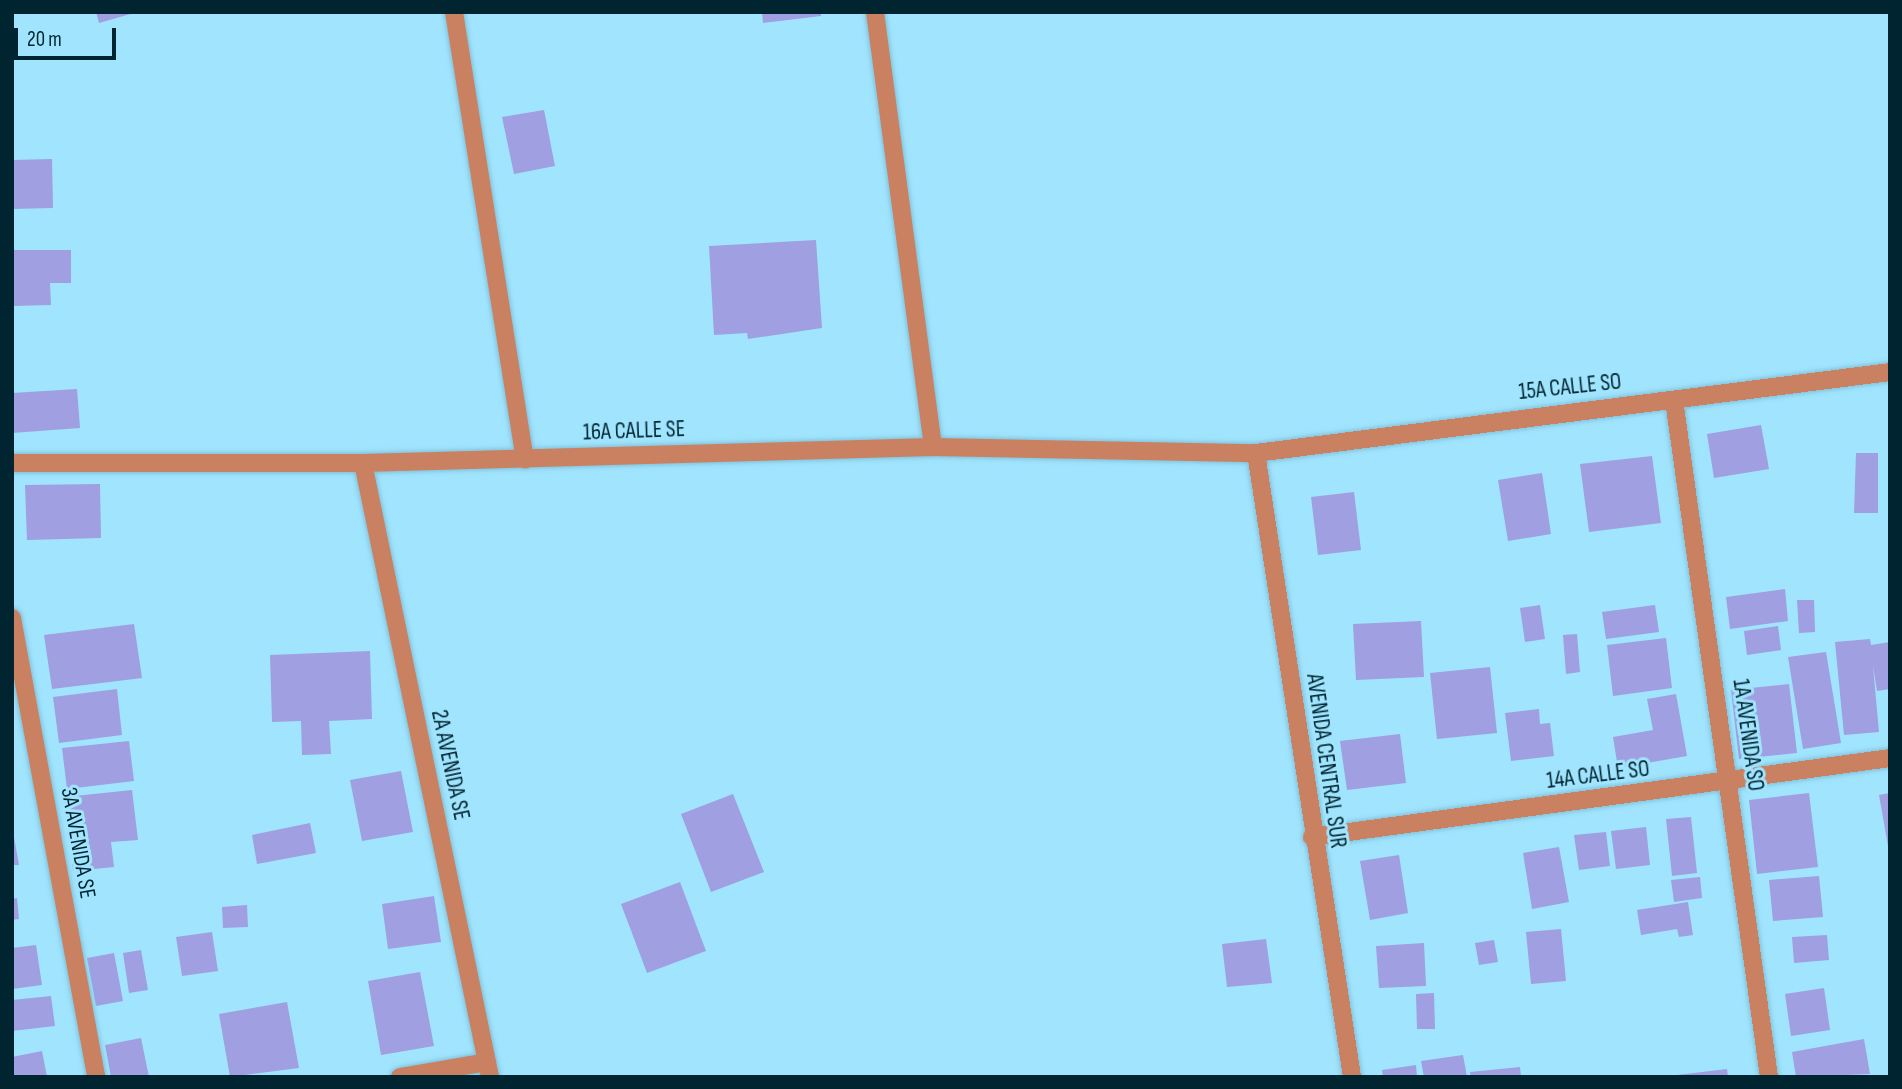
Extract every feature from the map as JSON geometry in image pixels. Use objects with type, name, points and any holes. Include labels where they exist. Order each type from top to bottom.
[{"type":"street","points":[[454,12],[524,459]]},
{"type":"street","points":[[875,12],[933,447]]},
{"type":"street","name":"15A CALLE SO","points":[[1256,453],[1890,372]]},
{"type":"street","name":"1A AVENIDA SO","points":[[1674,400],[1730,782],[1769,1077]]},
{"type":"street","name":"16A CALLE SE","points":[[12,463],[363,463],[933,447],[1256,453]]},
{"type":"street","name":"AVENIDA CENTRAL SUR","points":[[1256,453],[1312,837],[1352,1077]]},
{"type":"street","name":"2A AVENIDA SE","points":[[363,463],[488,1069]]},
{"type":"street","name":"3A AVENIDA SE","points":[[12,618],[96,1077]]},
{"type":"street","name":"14A CALLE SO","points":[[1312,837],[1730,782],[1890,758]]},
{"type":"street","points":[[400,1077],[488,1069]]},
{"type":"building","points":[[96,12],[134,12],[134,13],[99,23]]},
{"type":"building","points":[[762,12],[821,12],[821,16],[763,23]]},
{"type":"building","points":[[544,110],[555,166],[514,174],[502,117]]},
{"type":"building","points":[[52,159],[53,208],[12,209],[12,160]]},
{"type":"building","points":[[816,240],[822,328],[748,339],[747,333],[714,335],[709,246]]},
{"type":"building","points":[[12,250],[71,250],[71,283],[50,283],[51,305],[12,306]]},
{"type":"building","points":[[77,389],[80,428],[12,433],[12,393]]},
{"type":"building","points":[[1761,425],[1769,469],[1714,478],[1707,434]]},
{"type":"building","points":[[1856,453],[1878,453],[1878,513],[1854,513]]},
{"type":"building","points":[[1652,456],[1661,523],[1589,532],[1580,464]]},
{"type":"building","points":[[1542,473],[1551,534],[1508,541],[1498,480]]},
{"type":"building","points":[[100,484],[101,538],[27,540],[25,485]]},
{"type":"building","points":[[1354,492],[1361,550],[1318,555],[1311,497]]},
{"type":"building","points":[[1785,589],[1788,621],[1730,629],[1726,597]]},
{"type":"building","points":[[1797,600],[1814,600],[1815,632],[1799,633]]},
{"type":"building","points":[[1540,605],[1545,639],[1525,642],[1520,608]]},
{"type":"building","points":[[1655,605],[1659,632],[1606,639],[1602,612]]},
{"type":"building","points":[[1421,621],[1424,677],[1356,680],[1353,624]]},
{"type":"building","points":[[134,624],[142,678],[52,689],[44,635]]},
{"type":"building","points":[[1778,626],[1781,650],[1747,655],[1744,631]]},
{"type":"building","points":[[1577,634],[1580,672],[1566,674],[1563,635]]},
{"type":"building","points":[[1666,638],[1672,688],[1613,696],[1607,645]]},
{"type":"building","points":[[1870,639],[1871,645],[1890,642],[1890,689],[1877,691],[1873,666],[1879,732],[1844,735],[1835,642]]},
{"type":"building","points":[[370,651],[372,719],[329,721],[331,754],[302,755],[301,721],[272,722],[270,655]]},
{"type":"building","points":[[1826,652],[1841,743],[1803,749],[1788,657]]},
{"type":"building","points":[[1490,667],[1497,733],[1437,739],[1430,673]]},
{"type":"building","points":[[1789,684],[1797,753],[1739,759],[1731,690]]},
{"type":"building","points":[[117,689],[122,735],[59,743],[53,697]]},
{"type":"building","points":[[1676,694],[1687,756],[1618,768],[1613,737],[1653,730],[1647,699]]},
{"type":"building","points":[[1539,709],[1540,724],[1550,723],[1554,756],[1511,761],[1505,713]]},
{"type":"building","points":[[1400,734],[1406,783],[1347,790],[1340,741]]},
{"type":"building","points":[[129,741],[134,781],[67,789],[62,748]]},
{"type":"building","points":[[401,771],[413,832],[362,841],[350,780]]},
{"type":"building","points":[[132,790],[138,840],[111,842],[114,867],[73,871],[65,797]]},
{"type":"building","points":[[1809,793],[1818,867],[1757,874],[1749,800]]},
{"type":"building","points":[[1890,793],[1890,846],[1888,846],[1879,795]]},
{"type":"building","points":[[733,794],[764,872],[711,892],[681,814]]},
{"type":"building","points":[[1691,817],[1697,873],[1672,876],[1666,819]]},
{"type":"building","points":[[310,823],[316,853],[257,864],[252,835]]},
{"type":"building","points":[[12,826],[19,865],[12,865]]},
{"type":"building","points":[[1646,827],[1650,865],[1616,869],[1611,831]]},
{"type":"building","points":[[1606,832],[1610,866],[1579,870],[1574,835]]},
{"type":"building","points":[[1559,847],[1569,902],[1532,909],[1523,853]]},
{"type":"building","points":[[1399,855],[1408,913],[1370,920],[1360,861]]},
{"type":"building","points":[[1819,876],[1823,917],[1773,921],[1769,880]]},
{"type":"building","points":[[1700,877],[1702,898],[1674,902],[1671,880]]},
{"type":"building","points":[[680,882],[706,951],[647,973],[621,904]]},
{"type":"building","points":[[434,896],[441,942],[388,949],[382,904]]},
{"type":"building","points":[[17,898],[19,919],[12,920],[12,899]]},
{"type":"building","points":[[1688,902],[1693,935],[1679,937],[1677,929],[1641,935],[1637,910]]},
{"type":"building","points":[[247,905],[248,927],[223,928],[222,907]]},
{"type":"building","points":[[1561,929],[1566,981],[1531,984],[1526,932]]},
{"type":"building","points":[[212,932],[218,971],[182,976],[176,937]]},
{"type":"building","points":[[1827,935],[1829,960],[1794,963],[1792,937]]},
{"type":"building","points":[[1266,939],[1272,983],[1227,987],[1222,944]]},
{"type":"building","points":[[1494,940],[1498,962],[1479,965],[1475,943]]},
{"type":"building","points":[[1424,943],[1426,986],[1379,988],[1376,946]]},
{"type":"building","points":[[36,945],[42,985],[12,989],[12,948]]},
{"type":"building","points":[[141,950],[148,990],[129,993],[123,953]]},
{"type":"building","points":[[114,953],[123,1001],[96,1006],[87,958]]},
{"type":"building","points":[[420,972],[434,1046],[381,1055],[368,981]]},
{"type":"building","points":[[1824,988],[1830,1030],[1791,1036],[1785,994]]},
{"type":"building","points":[[1434,993],[1435,1029],[1417,1029],[1416,994]]},
{"type":"building","points":[[51,996],[55,1026],[12,1031],[12,1000]]},
{"type":"building","points":[[287,1002],[299,1068],[230,1077],[219,1014]]},
{"type":"building","points":[[141,1038],[149,1077],[111,1077],[105,1045]]},
{"type":"building","points":[[1864,1039],[1870,1074],[1796,1077],[1792,1052]]},
{"type":"building","points":[[42,1051],[47,1077],[12,1077],[12,1057]]},
{"type":"building","points":[[1463,1055],[1467,1077],[1424,1077],[1421,1061]]},
{"type":"building","points":[[1416,1065],[1417,1077],[1383,1077],[1382,1070]]},
{"type":"building","points":[[1520,1067],[1521,1077],[1471,1077],[1470,1072]]},
{"type":"building","points":[[1727,1069],[1728,1077],[1677,1077],[1677,1075]]}]
